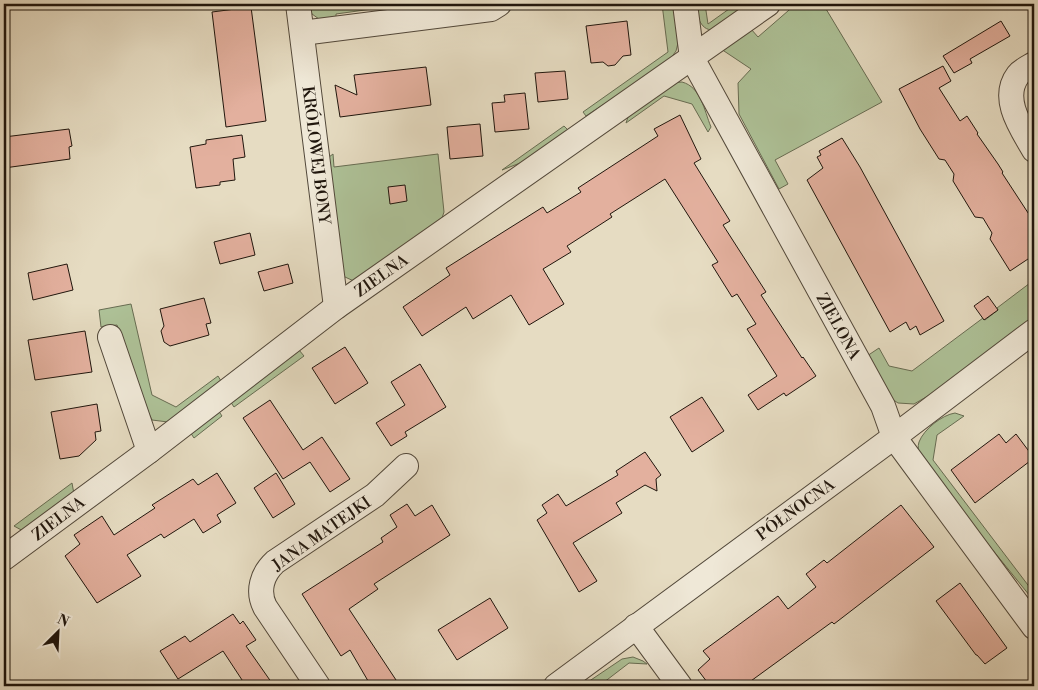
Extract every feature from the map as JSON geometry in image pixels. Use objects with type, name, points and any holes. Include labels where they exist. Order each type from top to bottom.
[{"type":"street","name":"KRÓLOWEJ BONY","points":[[298,4],[336,307]]},
{"type":"street","points":[[302,33],[491,10],[499,4]]},
{"type":"street","name":"ZIELONA","points":[[685,4],[692,58],[884,406],[894,436],[1034,627]]},
{"type":"street","name":"ZIELNA","points":[[4,558],[149,451],[336,307],[768,4]]},
{"type":"street","points":[[1029,67],[1015,81],[1012,101],[1018,123],[1034,150]]},
{"type":"street","name":"PÓŁNOCNA","points":[[556,686],[1034,331]]},
{"type":"street","points":[[110,337],[149,451]]},
{"type":"street","name":"JANA MATEJKI","points":[[318,686],[265,607],[261,594],[263,581],[275,562],[375,495],[406,466]]},
{"type":"street","points":[[636,626],[680,686]]},
{"type":"green space","points":[[307,4],[371,4],[372,9],[336,14],[336,17],[319,19],[312,14]]},
{"type":"green space","points":[[662,4],[674,4],[679,39],[676,51],[671,58],[642,79],[586,116],[583,112],[668,52]]},
{"type":"green space","points":[[695,4],[705,4],[708,24],[736,4],[738,4],[740,12],[722,26],[711,30],[707,29],[700,22]]},
{"type":"green space","points":[[796,4],[823,4],[882,102],[775,160],[788,184],[779,189],[739,114],[738,83],[751,69],[721,49],[751,29],[758,37]]},
{"type":"green space","points":[[682,82],[694,89],[698,94],[711,127],[708,132],[692,104],[664,96],[626,123],[628,117],[671,83]]},
{"type":"green space","points":[[564,126],[569,131],[528,160],[502,170]]},
{"type":"green space","points":[[333,154],[334,167],[438,154],[444,212],[440,224],[356,282],[345,277],[339,269],[329,157]]},
{"type":"green space","points":[[1034,280],[1034,318],[933,393],[914,404],[898,403],[889,397],[867,356],[879,348],[889,366],[912,371],[983,318],[985,320],[998,310],[997,308]]},
{"type":"green space","points":[[131,304],[152,395],[176,407],[218,376],[221,381],[168,422],[152,420],[138,392],[117,325],[101,327],[99,310]]},
{"type":"green space","points":[[299,350],[304,356],[234,407],[230,401]]},
{"type":"green space","points":[[218,410],[222,416],[194,438],[190,432]]},
{"type":"green space","points":[[955,413],[964,416],[937,435],[933,460],[1034,593],[1034,601],[927,469],[920,456],[918,445],[925,432],[939,420]]},
{"type":"green space","points":[[72,483],[74,494],[25,532],[14,526]]},
{"type":"green space","points":[[633,657],[647,664],[629,663],[599,686],[582,686],[622,659]]},
{"type":"building","points":[[251,7],[266,121],[226,127],[212,12]]},
{"type":"building","points":[[627,21],[631,55],[623,56],[615,65],[608,66],[603,62],[591,63],[586,26]]},
{"type":"building","points":[[1001,21],[1010,36],[970,59],[972,63],[954,73],[943,56]]},
{"type":"building","points":[[943,66],[951,81],[939,88],[960,121],[967,116],[1034,222],[1034,255],[1010,271],[990,239],[992,233],[983,218],[975,217],[953,181],[954,174],[945,160],[939,159],[920,129],[899,89]]},
{"type":"building","points":[[426,67],[431,105],[340,117],[335,85],[357,95],[354,75]]},
{"type":"building","points":[[565,71],[568,99],[538,102],[535,73]]},
{"type":"building","points":[[525,93],[529,129],[495,132],[492,103],[505,102],[504,95]]},
{"type":"building","points":[[680,115],[701,159],[694,163],[730,221],[723,225],[766,292],[761,295],[816,376],[786,396],[784,393],[758,410],[748,395],[777,376],[747,329],[756,324],[737,294],[732,297],[712,265],[718,262],[665,179],[610,214],[612,217],[567,246],[571,252],[543,269],[564,304],[529,325],[511,295],[473,319],[466,307],[422,336],[403,307],[450,275],[446,268],[543,207],[547,213],[581,192],[578,188],[658,136],[654,129]]},
{"type":"building","points":[[480,124],[483,156],[450,159],[447,127]]},
{"type":"building","points":[[69,129],[72,146],[69,147],[70,159],[4,168],[4,137]]},
{"type":"building","points":[[242,135],[245,157],[233,159],[235,180],[220,182],[220,185],[196,188],[190,147],[206,144],[206,140]]},
{"type":"building","points":[[842,138],[860,167],[944,321],[920,335],[916,326],[910,330],[906,322],[890,332],[807,180],[823,168],[817,157],[821,155],[819,151]]},
{"type":"building","points":[[405,185],[407,201],[390,204],[388,187]]},
{"type":"building","points":[[250,233],[255,255],[220,264],[214,242]]},
{"type":"building","points":[[67,264],[73,290],[33,300],[28,273]]},
{"type":"building","points":[[288,264],[293,283],[264,291],[258,272]]},
{"type":"building","points":[[988,296],[998,310],[984,320],[974,306]]},
{"type":"building","points":[[204,298],[211,323],[206,324],[209,335],[170,346],[164,342],[161,331],[164,326],[160,309]]},
{"type":"building","points":[[85,331],[92,372],[35,380],[28,340]]},
{"type":"building","points":[[345,347],[368,383],[335,404],[312,368]]},
{"type":"building","points":[[420,364],[446,407],[405,432],[407,436],[391,446],[376,423],[405,405],[391,382]]},
{"type":"building","points":[[702,397],[724,431],[692,452],[670,417]]},
{"type":"building","points":[[270,400],[303,450],[322,437],[350,479],[330,492],[310,462],[283,479],[243,418]]},
{"type":"building","points":[[97,404],[101,431],[95,432],[96,440],[79,456],[60,459],[51,412]]},
{"type":"building","points":[[999,434],[1006,443],[1016,434],[1034,458],[975,503],[951,470]]},
{"type":"building","points":[[645,452],[661,475],[656,479],[657,491],[645,485],[616,503],[622,513],[573,543],[597,581],[579,592],[537,520],[547,513],[542,505],[558,494],[566,506],[618,475],[616,471]]},
{"type":"building","points":[[217,473],[236,503],[217,515],[221,522],[203,533],[194,519],[164,538],[161,534],[127,555],[141,576],[97,603],[65,556],[80,544],[74,535],[102,516],[114,535],[155,508],[152,505],[193,479],[198,485]]},
{"type":"building","points":[[276,473],[295,504],[273,518],[254,488]]},
{"type":"building","points":[[407,504],[415,516],[432,505],[450,535],[374,584],[378,589],[349,609],[400,686],[371,686],[350,650],[341,656],[302,594],[383,542],[381,538],[397,527],[390,515]]},
{"type":"building","points":[[901,505],[934,547],[834,624],[832,622],[744,686],[710,686],[698,670],[710,659],[703,651],[778,596],[788,609],[816,587],[806,574],[824,560],[827,563]]},
{"type":"building","points":[[960,583],[1007,648],[985,664],[976,655],[936,601]]},
{"type":"building","points":[[490,598],[508,628],[457,660],[438,630]]},
{"type":"building","points":[[233,614],[240,624],[243,621],[256,640],[246,646],[274,686],[246,686],[223,651],[178,679],[160,651],[185,636],[190,642]]}]
